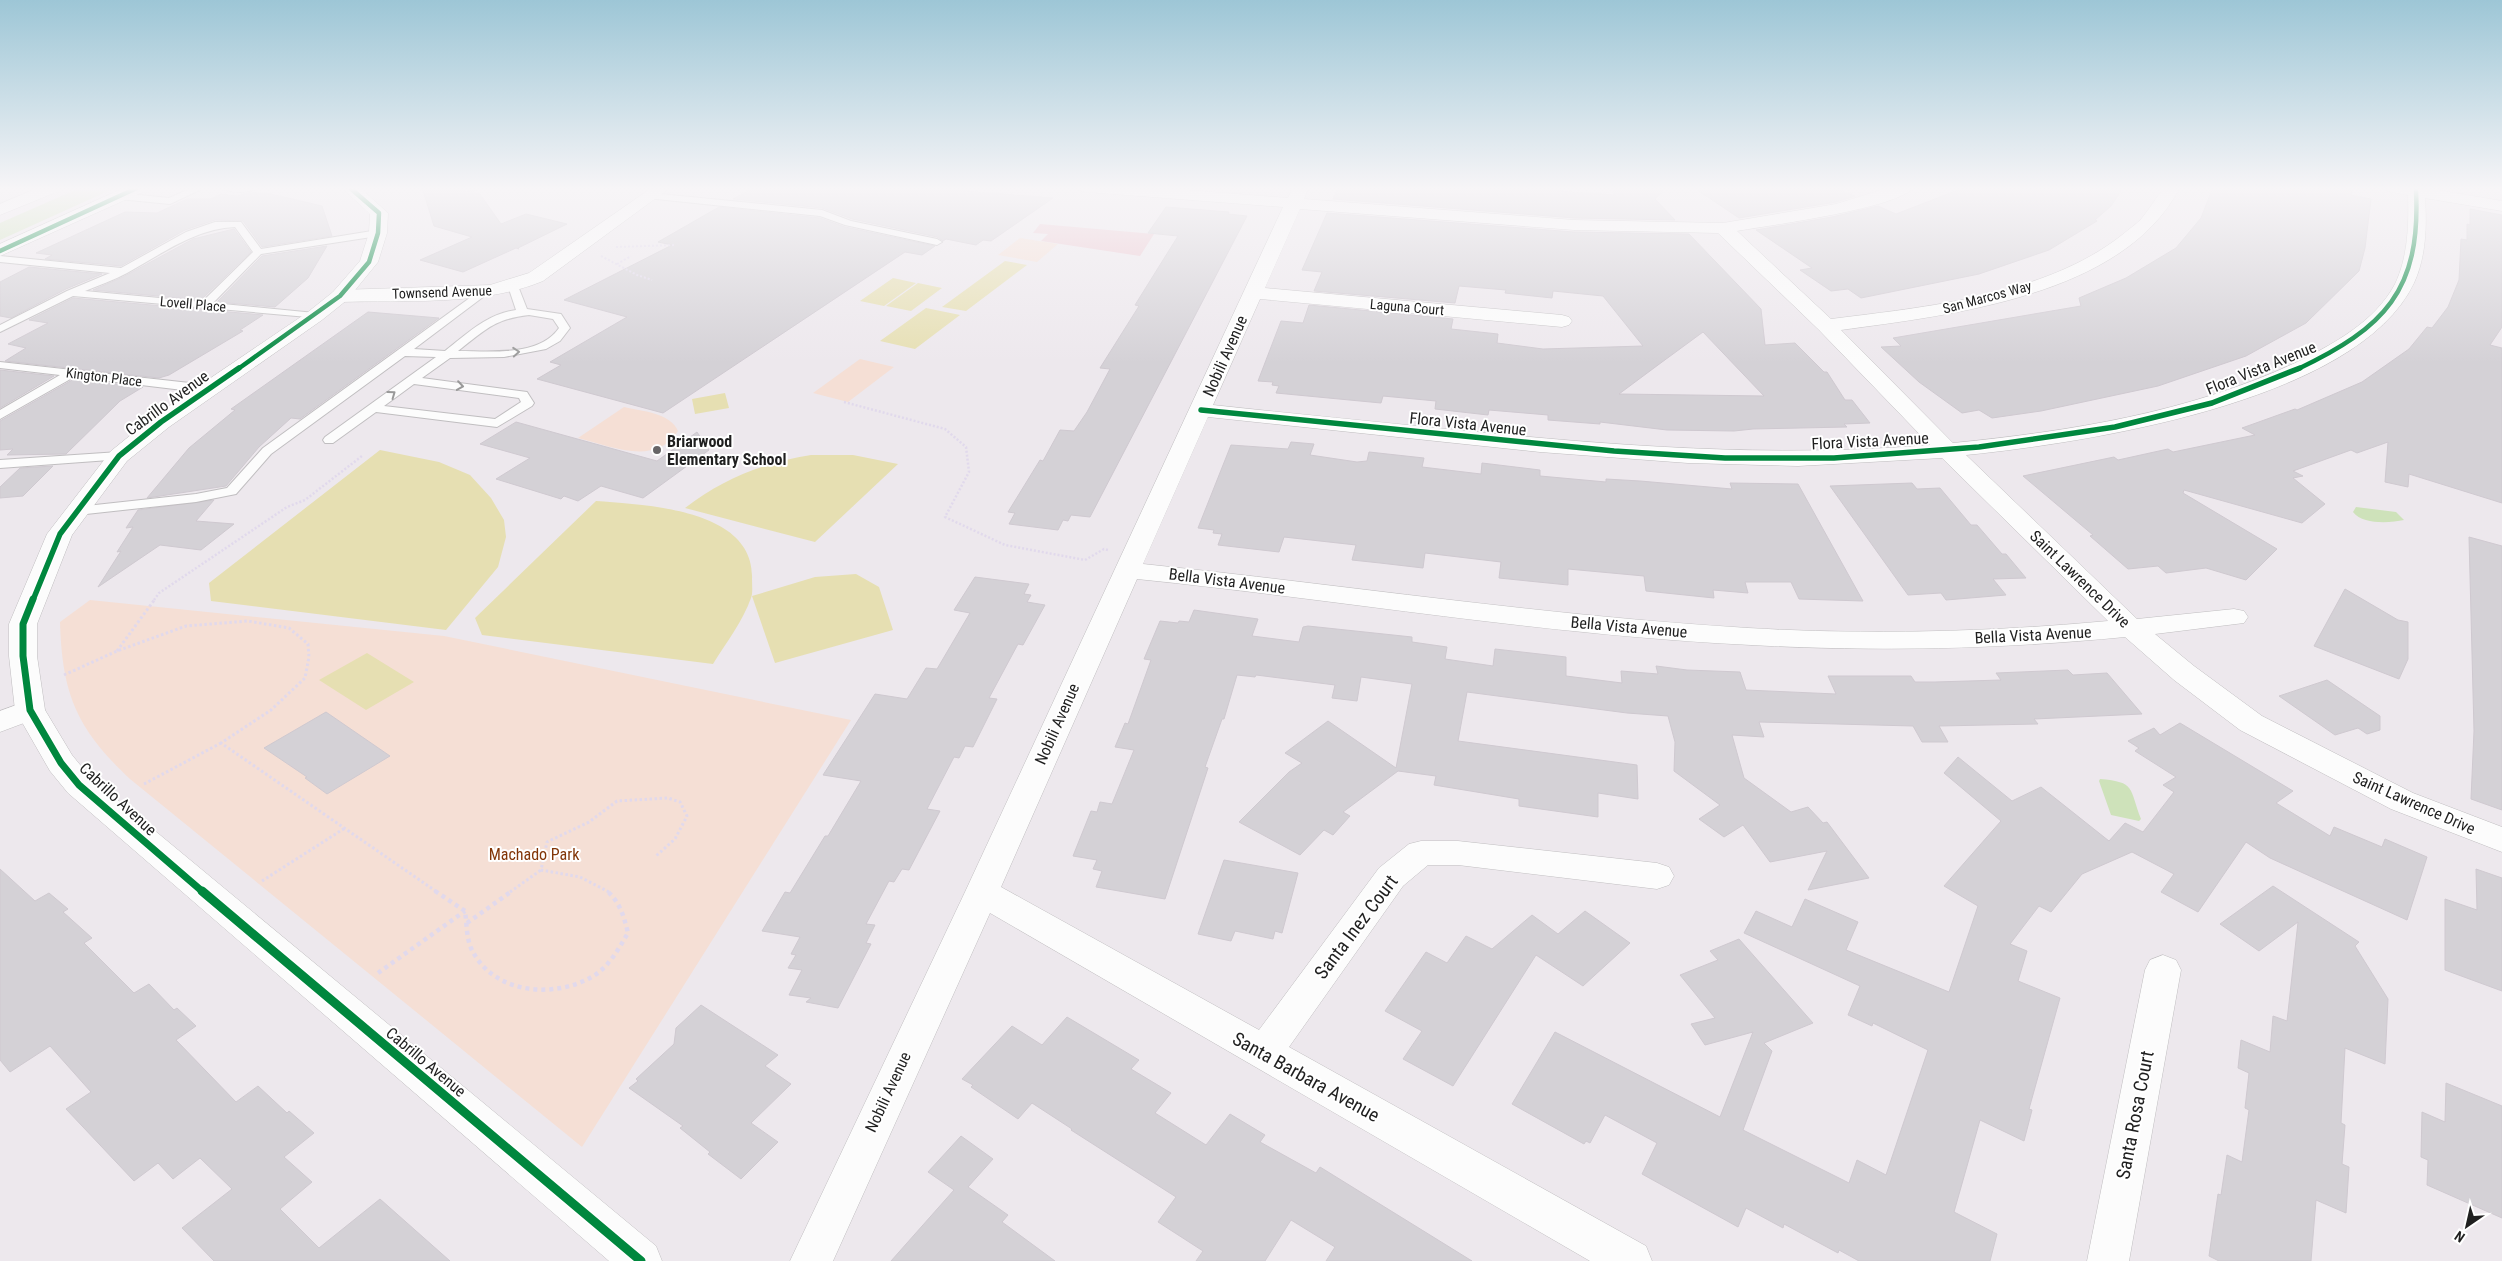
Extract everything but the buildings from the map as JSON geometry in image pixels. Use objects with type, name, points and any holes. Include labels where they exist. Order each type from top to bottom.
[{"type":"street","name":"Cabrillo Avenue","points":[[374,246],[369,262],[340,296],[315,316],[161,422],[119,456],[77,511],[60,534],[23,624],[23,656],[30,710],[61,763],[79,785],[111,814],[641,1261]]},
{"type":"street","name":"Townsend Avenue","points":[[340,296],[486,291],[513,286],[536,277],[579,246]]},
{"type":"street","name":"Nobili Avenue","points":[[811,1261],[982,892],[1118,560],[1201,410],[1274,246]]},
{"type":"street","name":"Saint Lawrence Drive","points":[[1742,246],[1826,326],[1947,450],[2133,630],[2184,673],[2251,723],[2402,801],[2502,840]]},
{"type":"street","name":"San Marcos Way","points":[[1826,326],[1932,311],[2010,293],[2074,271],[2120,246]]},
{"type":"street","name":"Flora Vista Avenue","points":[[1201,410],[1602,451],[1698,456],[1823,458],[1947,450],[2083,434],[2170,416],[2236,396],[2337,350],[2370,326],[2404,284],[2413,246]]},
{"type":"street","name":"Laguna Court","points":[[1252,293],[1562,321]]},
{"type":"street","name":"Bella Vista Avenue","points":[[1118,560],[1564,621],[1684,632],[1788,638],[1898,640],[2001,638],[2133,630],[2234,616]]},
{"type":"street","points":[[0,722],[30,710]]},
{"type":"street","name":"Santa Inez Court","points":[[1264,1053],[1391,877],[1421,853],[1458,853],[1657,876]]},
{"type":"street","name":"Santa Barbara Avenue","points":[[982,892],[1631,1261]]},
{"type":"street","name":"Santa Rosa Court","points":[[2108,1261],[2163,970]]},
{"type":"lane","points":[[0,329],[71,293],[121,272],[168,246]]},
{"type":"lane","points":[[254,246],[258,252]]},
{"type":"lane","points":[[205,305],[258,252],[297,246]]},
{"type":"lane","points":[[0,259],[121,272]]},
{"type":"lane","points":[[513,286],[520,301],[522,313]]},
{"type":"lane","points":[[77,511],[196,498],[231,492],[267,451],[486,291]]},
{"type":"lane","name":"Lovell Place","points":[[71,293],[315,316]]},
{"type":"lane","points":[[329,440],[450,353],[488,322],[504,315],[522,313],[557,316],[565,328],[555,340],[529,351],[483,354],[450,353],[402,352]]},
{"type":"lane","name":"Kington Place","points":[[0,365],[208,389]]},
{"type":"lane","points":[[0,415],[72,373]]},
{"type":"lane","points":[[373,408],[497,423],[528,403],[524,395],[411,380]]},
{"type":"lane","points":[[0,464],[119,456]]},
{"type":"path","points":[[612,247],[649,246]]},
{"type":"path","points":[[594,252],[637,275],[652,280]]},
{"type":"path","points":[[617,264],[631,256]]},
{"type":"path","points":[[844,402],[938,426],[945,429],[966,447],[969,472],[945,517],[1005,545],[1085,560],[1104,549],[1118,560]]},
{"type":"path","points":[[117,651],[159,592],[287,507],[305,500],[362,456]]},
{"type":"path","points":[[64,674],[117,651],[186,626],[248,621],[289,628],[308,644],[309,656],[305,678],[271,710],[221,743],[144,784]]},
{"type":"path","points":[[221,743],[465,912],[472,952],[484,968],[507,984],[538,990],[568,988],[596,974],[618,951],[628,933],[623,911],[612,894],[585,879],[541,870]]},
{"type":"path","points":[[467,923],[541,870],[547,842],[589,822],[617,801],[668,798],[680,802],[687,816],[684,827],[676,839],[656,856]]},
{"type":"path","points":[[262,881],[345,828]]},
{"type":"path","points":[[378,974],[465,912]]},
{"type":"shaded area","points":[[1073,246],[1146,246],[1140,256]]},
{"type":"shaded area","points":[[1005,261],[1027,265],[966,311],[942,307]]},
{"type":"shaded area","points":[[893,278],[916,283],[884,306],[860,301]]},
{"type":"shaded area","points":[[918,283],[942,288],[911,311],[886,306]]},
{"type":"shaded area","points":[[926,308],[960,315],[915,349],[880,341]]},
{"type":"shaded area","points":[[725,393],[729,408],[695,414],[692,399]]},
{"type":"shaded area","points":[[380,450],[439,462],[470,475],[491,498],[504,520],[506,537],[498,567],[446,630],[211,601],[209,583]]},
{"type":"shaded area","points":[[811,455],[853,455],[898,464],[815,542],[685,508],[714,488],[745,473],[777,462]]},
{"type":"shaded area","points":[[596,501],[642,505],[694,515],[717,525],[736,538],[748,556],[752,579],[752,596],[739,623],[713,664],[482,635],[475,618]]},
{"type":"shaded area","points":[[2356,507],[2396,512],[2404,520],[2392,522],[2370,521],[2357,516],[2353,512]]},
{"type":"shaded area","points":[[856,574],[879,587],[893,630],[775,663],[752,596],[815,577]]},
{"type":"shaded area","points":[[367,653],[414,682],[366,710],[319,680]]},
{"type":"shaded area","points":[[2100,779],[2120,782],[2130,788],[2141,819],[2139,821],[2111,815],[2099,781]]},
{"type":"green space","points":[[1010,246],[1056,246],[1037,262],[998,255]]},
{"type":"green space","points":[[860,359],[894,367],[848,402],[813,393]]},
{"type":"green space","points":[[624,407],[655,414],[669,420],[678,431],[668,442],[657,448],[645,451],[618,449],[578,438]]},
{"type":"green space","name":"Machado Park","points":[[90,600],[444,636],[851,720],[582,1147],[130,779],[112,761],[85,727],[69,691],[64,670],[60,622]]},
{"type":"cycle path","points":[[0,251],[11,246]]},
{"type":"cycle path","points":[[374,246],[369,262],[340,296],[315,316],[161,422],[119,456],[60,534],[23,624],[23,656],[30,710],[61,763],[79,785],[111,814],[641,1261]]},
{"type":"cycle path","points":[[1201,410],[1540,445],[1725,458],[1798,459],[1907,454],[2049,439],[2148,420],[2212,403],[2276,379],[2331,353],[2365,330],[2393,301],[2404,284],[2412,262],[2415,246]]},
{"type":"place","name":"Briarwood Elementary School","points":[[657,450]]}]
